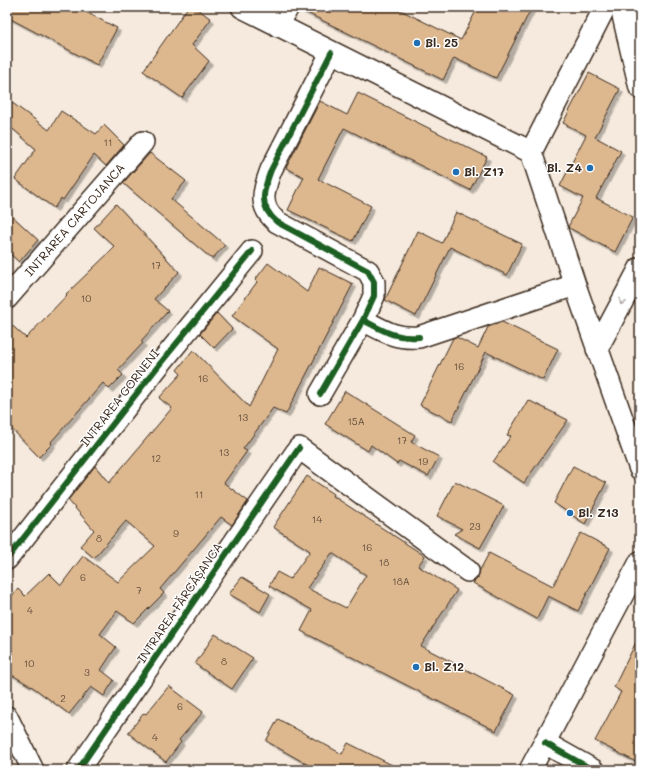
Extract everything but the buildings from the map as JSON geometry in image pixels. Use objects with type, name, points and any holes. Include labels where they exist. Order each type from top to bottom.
[{"type":"street","points":[[242,7],[331,53],[531,152]]},
{"type":"street","points":[[278,26],[288,7]]},
{"type":"street","points":[[605,7],[531,152],[597,349],[640,469]]},
{"type":"street","points":[[621,7],[640,88]]},
{"type":"street","points":[[320,394],[363,320],[374,296],[374,282],[368,271],[277,222],[269,215],[265,206],[264,196],[265,186],[271,170],[331,53]]},
{"type":"street","name":"INTRAREA CARTOJANCA","points":[[7,298],[143,142]]},
{"type":"street","name":"INTRAREA GORNENI","points":[[7,559],[159,365],[252,251]]},
{"type":"street","points":[[597,349],[640,268]]},
{"type":"street","points":[[363,320],[393,336],[408,338],[419,337],[575,285]]},
{"type":"street","name":"INTRAREA FĂRCĂȘANCA","points":[[78,770],[299,448],[468,571]]},
{"type":"street","points":[[530,770],[640,564]]},
{"type":"street","points":[[7,717],[33,770]]},
{"type":"street","points":[[545,743],[593,770]]},
{"type":"cycle path","points":[[320,394],[363,320],[374,296],[374,282],[368,271],[277,222],[267,210],[264,191],[271,170],[331,53]]},
{"type":"cycle path","points":[[7,559],[159,365],[252,251]]},
{"type":"cycle path","points":[[363,320],[384,331],[396,335],[403,337],[419,337]]},
{"type":"cycle path","points":[[78,770],[299,448]]},
{"type":"cycle path","points":[[545,743],[593,770]]},
{"type":"place","name":"Bl. 25","points":[[417,43]]},
{"type":"place","name":"Bl. Z4","points":[[590,168]]},
{"type":"place","name":"Bl. Z17","points":[[456,172]]},
{"type":"place","name":"Bl. Z13","points":[[570,513]]},
{"type":"place","name":"Bl. Z12","points":[[416,667]]}]
